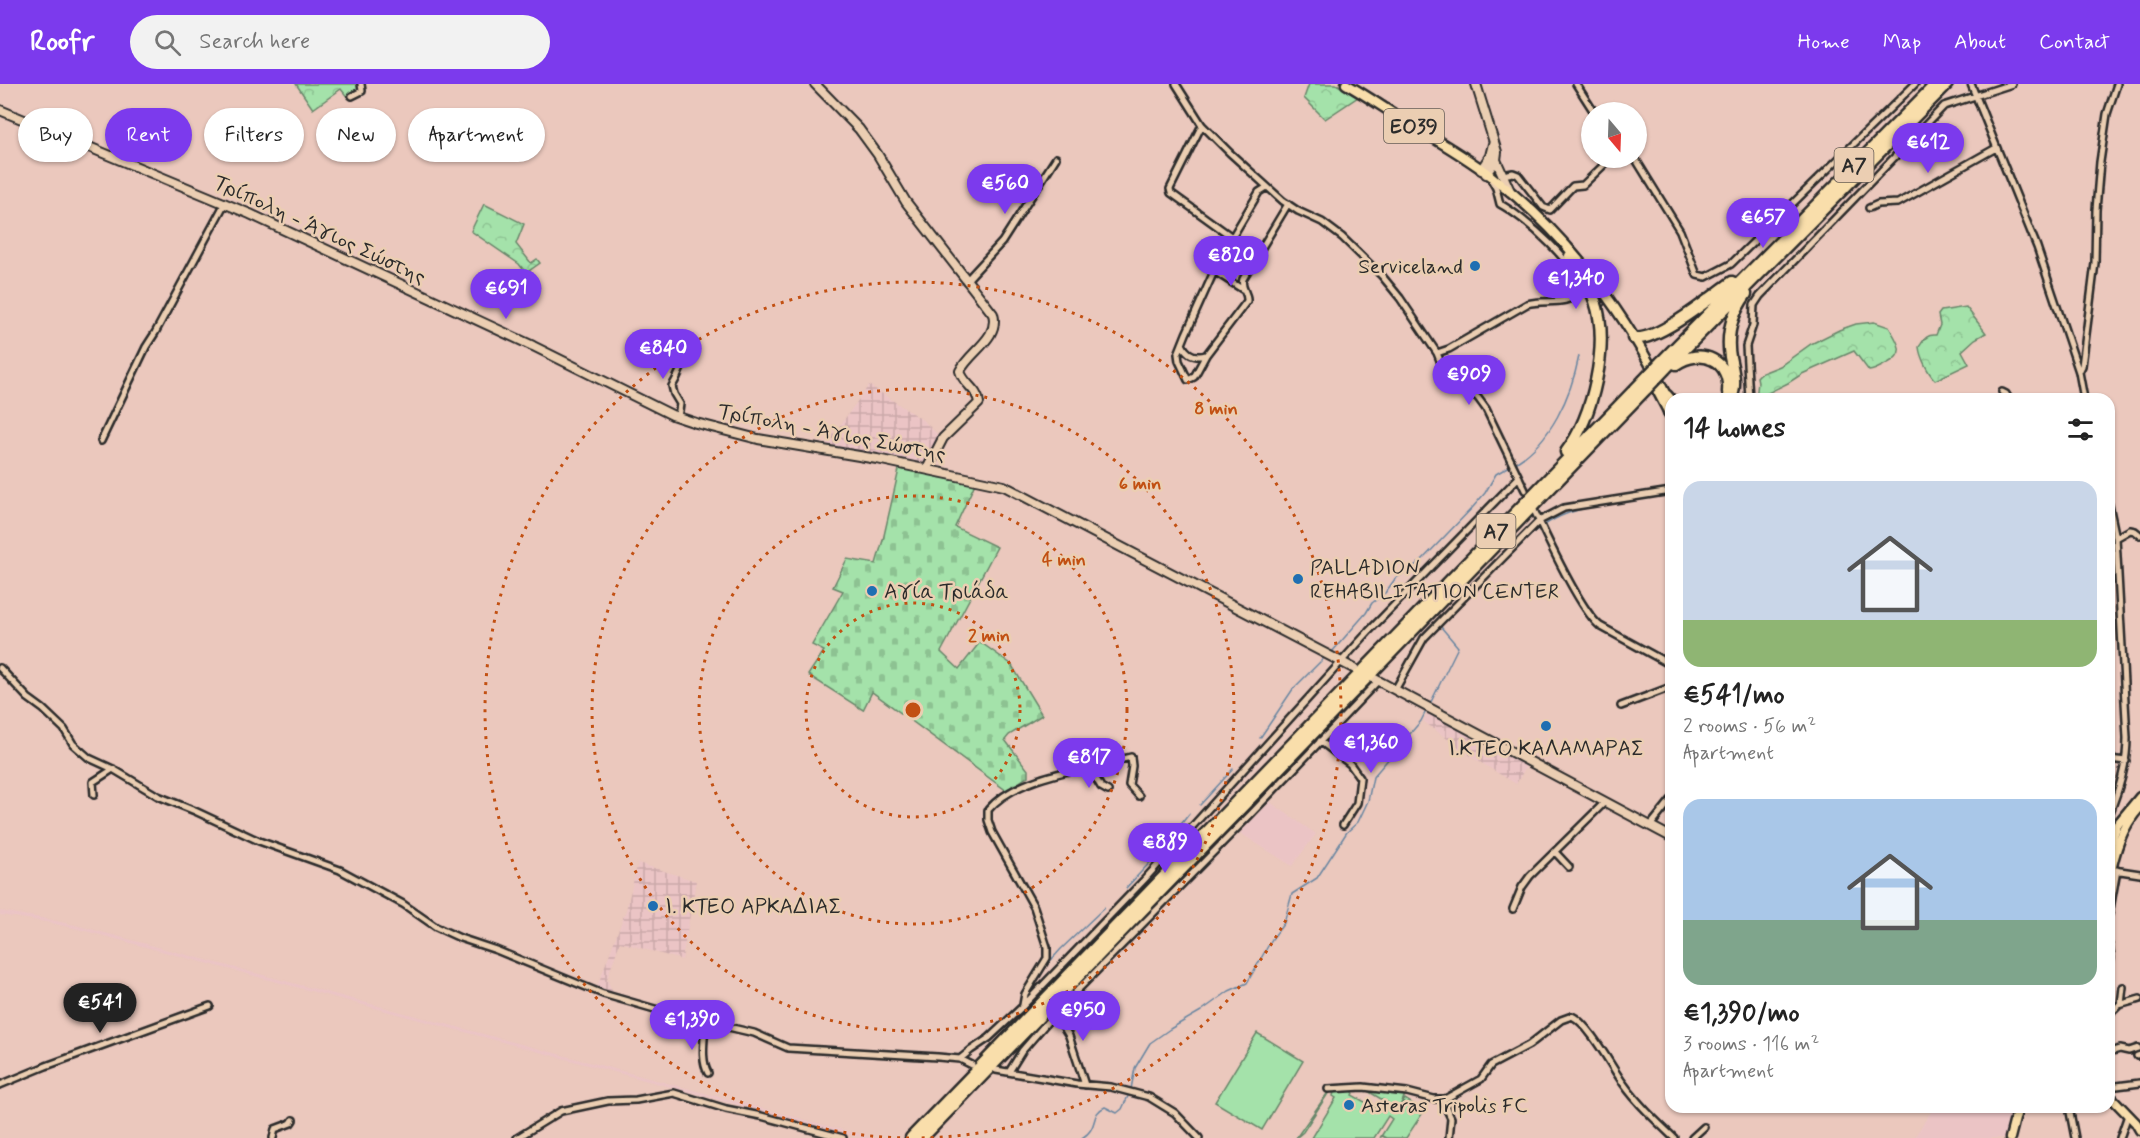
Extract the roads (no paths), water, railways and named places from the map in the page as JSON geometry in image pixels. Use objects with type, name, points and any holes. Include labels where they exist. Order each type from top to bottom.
[{"type":"highway","name":"Α7","points":[[915,1138],[1645,385],[1656,379],[1774,247],[1936,84]]},
{"type":"highway","name":"Α7","points":[[915,1138],[1546,479],[1664,368],[1947,84]]},
{"type":"highway","points":[[1633,338],[1649,337],[1670,325],[1727,286],[1774,247]]},
{"type":"highway","points":[[1546,479],[1580,430],[1592,400],[1598,370],[1598,311],[1588,285],[1570,256]]},
{"type":"highway","points":[[1732,393],[1735,380],[1729,352],[1731,325],[1741,301],[1767,266]]},
{"type":"highway","points":[[1664,368],[1692,356],[1699,355],[1712,359],[1722,367],[1726,376],[1727,393]]},
{"type":"main road","points":[[815,84],[859,129],[878,155],[906,202],[993,314],[995,320],[992,333],[960,371],[963,379],[977,394],[979,403],[943,438],[927,469]]},
{"type":"main road","name":"ΕΟ39","points":[[1346,84],[1451,148],[1486,175],[1548,232],[1570,256],[1617,320],[1665,399]]},
{"type":"main road","points":[[1476,84],[1493,139],[1491,160],[1486,175]]},
{"type":"main road","name":"Τρίπολη - Άγιος Σώστης","points":[[0,111],[225,203],[533,346],[678,417],[758,439],[927,469],[1001,485],[1355,669]]},
{"type":"main road","points":[[1491,160],[1503,175],[1505,194]]},
{"type":"main road","name":"ΕΟ39","points":[[1505,194],[1536,215],[1576,257],[1609,300],[1633,338],[1665,398]]},
{"type":"main road","points":[[1375,679],[1665,834]]},
{"type":"main road","points":[[2115,833],[2122,818],[2140,797]]},
{"type":"main road","points":[[2115,850],[2124,828],[2140,807]]},
{"type":"main road","points":[[2115,1101],[2139,1123]]},
{"type":"main road","points":[[2010,1138],[2016,1113]]},
{"type":"street","points":[[352,96],[362,91],[361,84]]},
{"type":"street","points":[[1176,84],[1202,125],[1267,188],[1288,204],[1332,229],[1382,276],[1400,298],[1437,353],[1441,363],[1483,405],[1525,490]]},
{"type":"street","points":[[1576,84],[1588,102]]},
{"type":"street","points":[[1641,168],[1680,231],[1697,275],[1706,277],[1731,264],[1915,84]]},
{"type":"street","points":[[1971,84],[2037,247],[2079,372],[2081,393]]},
{"type":"street","points":[[1749,393],[1746,346],[1753,326],[1755,305],[1758,299],[1940,109],[1952,102],[2012,84]]},
{"type":"street","points":[[2079,372],[2091,298],[2100,162],[2108,114],[2117,84]]},
{"type":"street","points":[[1202,125],[1170,189],[1171,193],[1232,237]]},
{"type":"street","points":[[1869,208],[1878,204],[1898,203],[1996,148]]},
{"type":"street","points":[[966,281],[1002,242],[1056,158]]},
{"type":"street","points":[[1503,175],[1513,172],[1518,175],[1543,207],[1550,210],[1573,186],[1582,186],[1601,168]]},
{"type":"street","points":[[1437,353],[1449,349],[1527,304],[1537,301],[1566,301],[1578,293],[1579,282],[1566,262],[1517,215],[1500,204],[1505,194],[1496,188],[1486,175]]},
{"type":"street","points":[[1267,188],[1259,192],[1232,237],[1214,271],[1182,344],[1178,354],[1179,361],[1188,380],[1194,377],[1206,355],[1247,301],[1248,297],[1242,283],[1246,273],[1288,204]]},
{"type":"street","points":[[101,441],[146,347],[225,203]]},
{"type":"street","points":[[1214,271],[1244,290]]},
{"type":"street","points":[[1182,344],[1185,350],[1192,355],[1200,357],[1206,355]]},
{"type":"street","points":[[678,417],[680,404],[672,386],[679,377],[684,360],[689,356]]},
{"type":"street","points":[[960,1059],[989,1038],[1022,1007],[1144,880],[1419,578],[1519,477]]},
{"type":"street","points":[[1395,690],[1425,638],[1540,523],[1564,508],[1665,492]]},
{"type":"street","points":[[1534,510],[1594,620],[1665,662]]},
{"type":"street","points":[[2116,538],[2130,530],[2140,536]]},
{"type":"street","points":[[2115,533],[2127,731],[2126,761],[2115,800]]},
{"type":"street","points":[[0,668],[28,698],[64,729],[78,749],[89,758],[113,768],[158,796],[259,841],[340,870],[403,903],[436,927],[460,938],[496,950],[603,994],[754,1034],[779,1046],[795,1049],[846,1050],[960,1059],[972,1065]]},
{"type":"street","points":[[1009,1072],[1022,1051],[1055,1012],[1251,814],[1375,679]]},
{"type":"street","points":[[1621,706],[1665,689]]},
{"type":"street","points":[[1320,741],[1350,764],[1360,778],[1357,803],[1343,825]]},
{"type":"street","points":[[1022,1007],[1025,994],[1047,958],[1045,940],[1034,907],[992,832],[987,812],[991,806],[1031,782],[1131,757],[1132,770],[1129,784],[1139,796]]},
{"type":"street","points":[[2115,760],[2126,761]]},
{"type":"street","points":[[1089,767],[1101,787],[1108,791]]},
{"type":"street","points":[[94,795],[93,782],[108,774],[113,768]]},
{"type":"street","points":[[1512,909],[1526,882],[1605,802]]},
{"type":"street","points":[[1650,826],[1665,807]]},
{"type":"street","points":[[1555,852],[1569,867]]},
{"type":"street","points":[[2115,872],[2140,874]]},
{"type":"street","points":[[2121,1004],[2123,987]]},
{"type":"street","points":[[2115,1009],[2121,1004],[2140,999]]},
{"type":"street","points":[[0,1085],[210,1006]]},
{"type":"street","points":[[1055,1012],[1069,1036],[1085,1085]]},
{"type":"street","points":[[1328,1089],[1363,1087],[1443,1099],[1481,1079],[1491,1065],[1529,1045],[1561,1020],[1572,1016],[1597,1044],[1623,1084],[1674,1138]]},
{"type":"street","points":[[705,1022],[704,1058],[705,1069],[708,1073]]},
{"type":"street","points":[[2115,1050],[2128,1051],[2138,1048]]},
{"type":"street","points":[[996,1070],[1085,1085],[1111,1086],[1137,1093],[1165,1105],[1199,1138]]},
{"type":"street","points":[[2115,1086],[2140,1083]]},
{"type":"street","points":[[517,1138],[561,1111],[608,1101],[636,1100],[674,1093],[726,1109],[843,1138]]},
{"type":"street","points":[[1443,1099],[1451,1118],[1449,1138]]},
{"type":"street","points":[[2070,1113],[2075,1138]]},
{"type":"street","points":[[2120,1138],[2128,1114]]},
{"type":"street","points":[[273,1138],[275,1129],[293,1120]]},
{"type":"street","points":[[1692,1138],[1704,1128]]},
{"type":"waterway","points":[[1514,464],[1527,455],[1549,431],[1565,402],[1579,356]]},
{"type":"waterway","points":[[1331,653],[1372,603],[1385,593],[1395,579],[1421,561],[1473,507],[1485,493],[1496,474],[1510,466]]},
{"type":"waterway","points":[[1458,607],[1534,532],[1552,520],[1569,513],[1608,504]]},
{"type":"waterway","points":[[1430,704],[1458,647],[1441,627],[1444,621]]},
{"type":"waterway","points":[[1260,738],[1293,689],[1325,657]]},
{"type":"waterway","points":[[1131,1089],[1135,1068],[1150,1043],[1229,991],[1247,983],[1272,939],[1284,923],[1292,894],[1317,878],[1347,832],[1358,822],[1368,801],[1373,777],[1421,721],[1426,711]]},
{"type":"waterway","points":[[1200,805],[1233,769]]},
{"type":"waterway","points":[[1126,888],[1158,854],[1189,814]]},
{"type":"waterway","points":[[1043,969],[1104,908]]},
{"type":"waterway","points":[[1082,1138],[1091,1130],[1100,1110],[1105,1107],[1117,1113],[1122,1109],[1129,1094]]},
{"type":"place","name":"Serviceland","points":[[1475,266]]},
{"type":"place","name":"PALLADION REHABILITATION CENTER","points":[[1298,579]]},
{"type":"place","name":"Αγία Τριάδα","points":[[872,591]]},
{"type":"place","name":"Ι.ΚΤΕΟ ΚΑΛΑΜΑΡΑΣ","points":[[1546,726]]},
{"type":"place","name":"Ι. ΚΤΕΟ ΑΡΚΑΔΙΑΣ","points":[[653,906]]},
{"type":"place","name":"Asteras Tripolis FC","points":[[1349,1105]]}]
